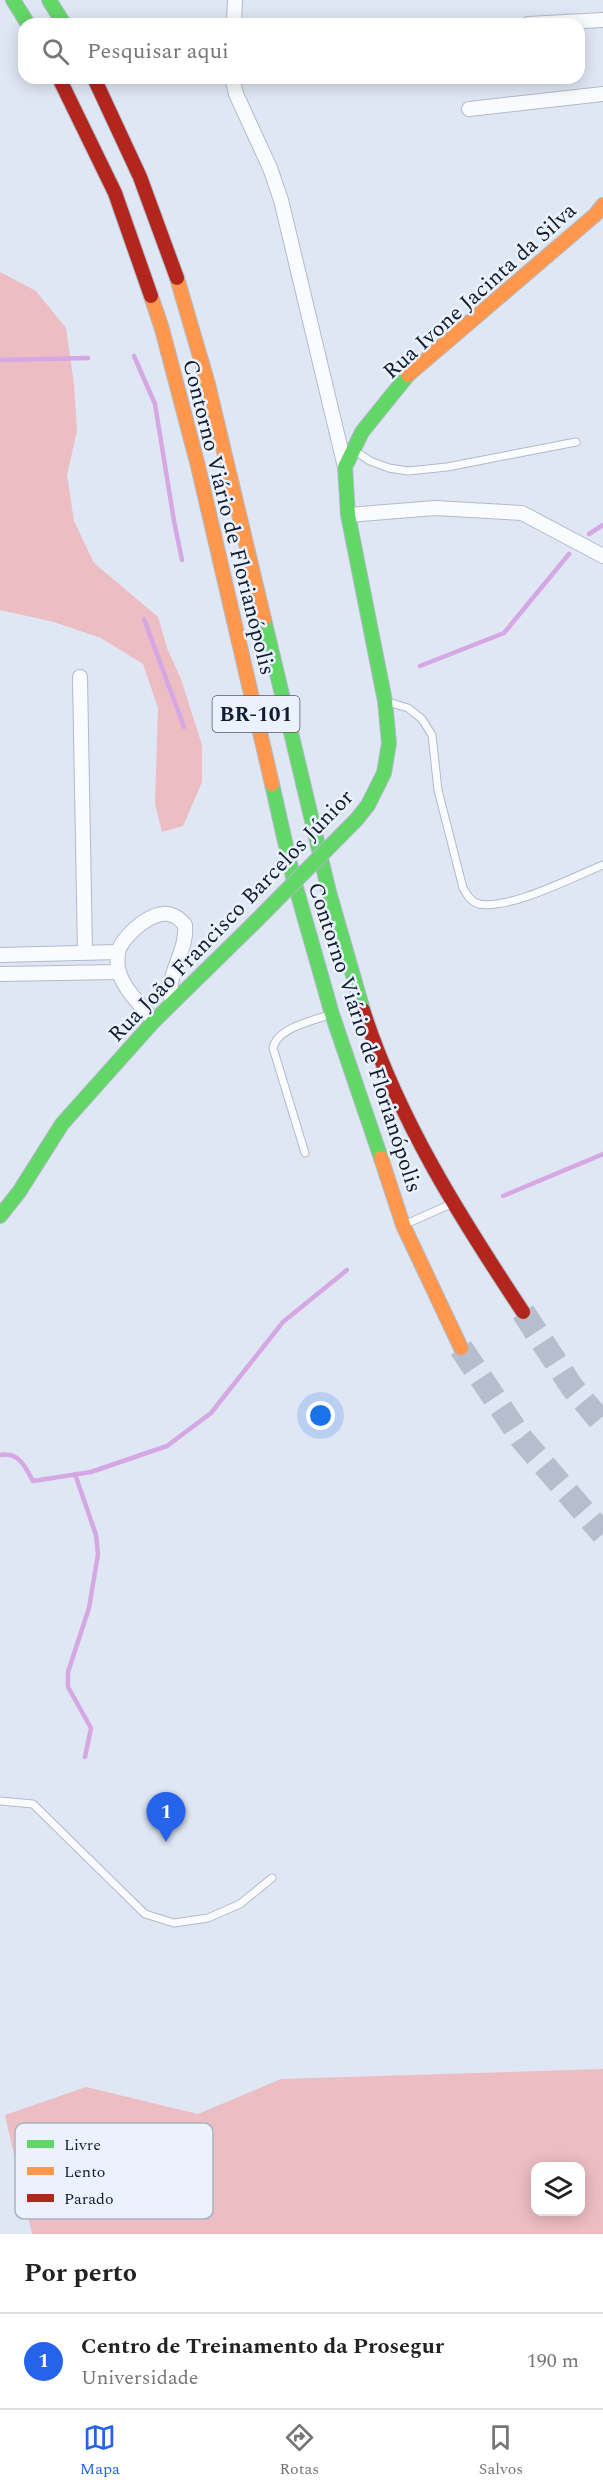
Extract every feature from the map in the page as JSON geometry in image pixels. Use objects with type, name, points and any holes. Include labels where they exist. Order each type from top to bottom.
[{"type":"main road","points":[[13,0],[24,18]]},
{"type":"main road","points":[[49,0],[60,18]]},
{"type":"main road","name":"Contorno Viário de Florianópolis","points":[[62,84],[115,193],[162,329],[198,466],[293,878],[332,1014],[403,1225],[461,1348]]},
{"type":"main road","name":"Contorno Viário de Florianópolis","points":[[97,84],[147,192],[194,330],[227,459],[323,870],[346,958],[368,1025],[395,1090],[453,1203],[473,1239],[523,1312]]},
{"type":"main road","name":"Rua Ivone Jacinta da Silva","points":[[345,467],[362,432],[406,377],[595,215],[603,205]]},
{"type":"main road","name":"Rua João Francisco Barcelos Júnior","points":[[0,1216],[19,1192],[62,1124],[172,1002],[357,819],[368,805],[384,773],[389,743],[385,701],[348,515],[345,467]]},
{"type":"street","points":[[234,18],[236,0]]},
{"type":"street","points":[[585,21],[603,20]]},
{"type":"street","points":[[234,84],[270,168],[281,200],[345,467]]},
{"type":"street","points":[[469,109],[603,94]]},
{"type":"street","points":[[348,515],[435,508],[522,513],[603,556]]},
{"type":"street","points":[[80,677],[85,952]]},
{"type":"street","points":[[154,1021],[123,982],[119,972],[118,952],[132,932],[159,914],[174,915],[185,925],[186,936],[168,990],[172,1002]]},
{"type":"street","points":[[0,955],[118,952]]},
{"type":"street","points":[[0,974],[119,972]]},
{"type":"lane","points":[[353,450],[389,468],[408,471],[447,467],[576,442]]},
{"type":"lane","points":[[385,701],[408,708],[422,719],[432,735],[438,790],[463,888],[469,898],[478,904],[498,904],[516,900],[603,865]]},
{"type":"lane","points":[[305,1153],[274,1055],[274,1041],[282,1034],[332,1014]]},
{"type":"lane","points":[[403,1225],[453,1203]]},
{"type":"lane","points":[[0,1801],[33,1804],[145,1914],[174,1923],[208,1918],[240,1904],[272,1878]]},
{"type":"shaded area","points":[[0,272],[36,291],[66,328],[74,384],[77,431],[67,475],[74,521],[94,563],[158,617],[202,745],[202,782],[183,826],[162,832],[155,804],[158,708],[143,664],[101,638],[54,622],[0,610]]},
{"type":"shaded area","points":[[603,2069],[603,2234],[32,2234],[29,2219],[213,2219],[213,2123],[15,2123],[15,2159],[5,2115],[86,2087],[198,2114],[281,2079]]},
{"type":"waterway","points":[[134,356],[155,404],[182,560]]},
{"type":"waterway","points":[[0,360],[88,358]]},
{"type":"waterway","points":[[589,534],[603,525]]},
{"type":"waterway","points":[[420,666],[504,633],[569,554]]},
{"type":"waterway","points":[[144,619],[184,727]]},
{"type":"waterway","points":[[503,1196],[603,1154]]},
{"type":"waterway","points":[[0,1455],[12,1456],[21,1461],[33,1481],[91,1472],[167,1446],[211,1413],[283,1322],[347,1270]]},
{"type":"waterway","points":[[75,1474],[96,1535],[98,1554],[89,1608],[68,1672],[68,1687],[91,1728],[85,1757]]},
{"type":"tunnel","points":[[523,1312],[572,1387],[603,1424]]},
{"type":"tunnel","points":[[461,1348],[521,1438],[603,1534]]},
{"type":"traffic: fast","points":[[13,0],[24,18]]},
{"type":"traffic: fast","points":[[49,0],[60,18]]},
{"type":"traffic: fast","points":[[357,819],[368,805],[384,773],[389,743],[385,701],[348,515],[345,467],[362,432],[408,375]]},
{"type":"traffic: fast","points":[[264,619],[329,892],[363,1010]]},
{"type":"traffic: fast","points":[[272,784],[293,877],[332,1014],[381,1158]]},
{"type":"traffic: fast","points":[[253,924],[357,819]]},
{"type":"traffic: fast","points":[[0,1216],[19,1192],[62,1124],[154,1021],[253,924]]},
{"type":"traffic: slow","points":[[408,375],[595,215],[603,205]]},
{"type":"traffic: slow","points":[[177,278],[208,384],[264,619]]},
{"type":"traffic: slow","points":[[151,296],[162,329],[198,466],[272,784]]},
{"type":"traffic: slow","points":[[381,1158],[403,1225],[461,1348]]},
{"type":"traffic: jam","points":[[62,84],[115,193],[151,296]]},
{"type":"traffic: jam","points":[[97,84],[140,177],[177,278]]},
{"type":"traffic: jam","points":[[363,1010],[394,1090],[432,1166],[476,1240],[523,1312]]},
{"type":"place","name":"Centro de Treinamento da Prosegur","points":[[166,1842]]}]
